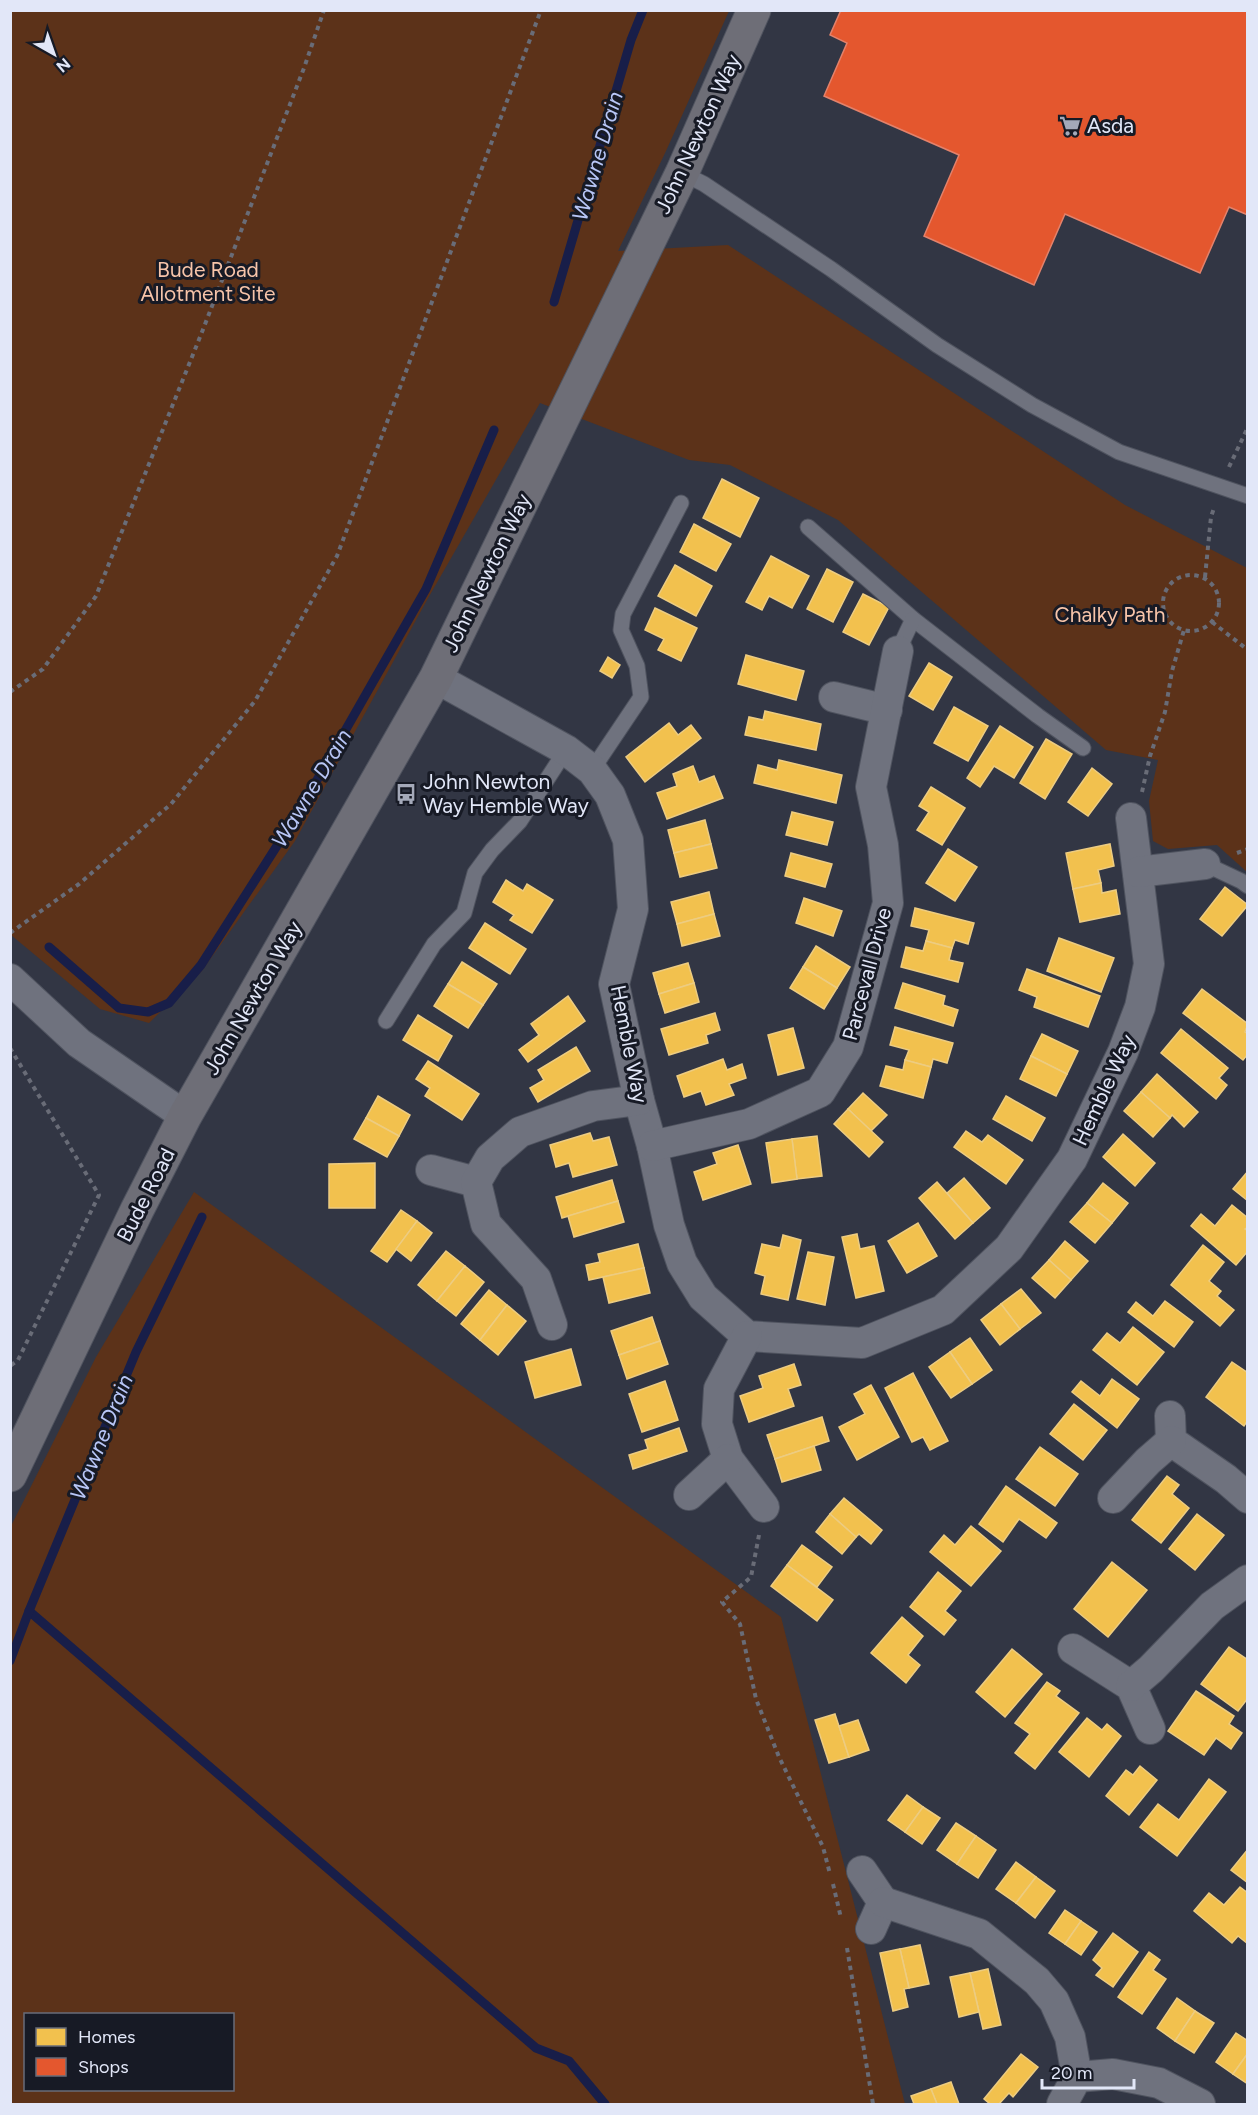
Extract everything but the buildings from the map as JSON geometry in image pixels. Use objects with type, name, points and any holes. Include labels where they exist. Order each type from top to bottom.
[{"type":"street","name":"John Newton Way","points":[[185,1116],[436,678],[682,173],[754,10]]},
{"type":"street","name":"Parcevall Drive","points":[[652,1146],[749,1124],[820,1092],[848,1047],[888,903],[883,845],[871,787],[898,651]]},
{"type":"street","name":"Hemble Way","points":[[436,678],[566,750],[592,770],[609,795],[628,840],[633,909],[614,984],[669,1225],[682,1263],[703,1297],[747,1336],[862,1343],[943,1310],[1009,1248],[1072,1159],[1123,1052],[1140,1007],[1149,964],[1131,818]]},
{"type":"street","points":[[834,697],[887,710]]},
{"type":"street","points":[[1138,872],[1205,864]]},
{"type":"street","points":[[10,979],[79,1043],[185,1116]]},
{"type":"street","points":[[552,1325],[536,1279],[486,1224],[476,1182],[490,1158],[520,1132],[593,1106],[639,1100]]},
{"type":"street","name":"Bude Road","points":[[11,1471],[185,1116]]},
{"type":"street","points":[[431,1170],[476,1182]]},
{"type":"street","points":[[747,1336],[718,1389],[717,1424],[728,1459],[764,1507]]},
{"type":"street","points":[[1113,1498],[1148,1461],[1171,1429],[1248,1498]]},
{"type":"street","points":[[689,1495],[728,1459]]},
{"type":"street","points":[[1131,1686],[1151,1669],[1212,1606],[1248,1580]]},
{"type":"street","points":[[1073,1649],[1131,1686],[1150,1729]]},
{"type":"street","points":[[862,1871],[867,1925],[979,1934],[1030,1974],[1054,2001],[1070,2037],[1077,2077],[1062,2104]]},
{"type":"street","points":[[1077,2077],[1113,2074],[1159,2083],[1200,2104]]},
{"type":"lane","points":[[682,173],[704,184],[831,269],[937,345],[1032,405],[1119,453],[1248,496]]},
{"type":"lane","points":[[592,770],[641,698],[637,666],[621,630],[623,614],[681,503]]},
{"type":"lane","points":[[808,527],[913,619],[1083,748]]},
{"type":"lane","points":[[898,651],[913,619]]},
{"type":"lane","points":[[386,1022],[434,944],[464,913],[475,873],[492,850],[520,821],[566,750]]},
{"type":"lane","points":[[1205,864],[1248,886]]},
{"type":"path","points":[[10,692],[43,669],[96,596],[202,332],[304,68],[324,10]]},
{"type":"path","points":[[10,933],[79,884],[171,804],[261,690],[337,556],[541,10]]},
{"type":"path","points":[[1205,577],[1211,517],[1220,487],[1248,427]]},
{"type":"path","points":[[1191,574],[1205,577],[1214,586],[1219,598],[1218,610],[1212,622],[1194,631],[1184,630],[1172,624],[1164,613],[1163,599],[1167,586],[1178,577],[1191,574]]},
{"type":"path","points":[[1212,622],[1248,650]]},
{"type":"path","points":[[1131,818],[1142,794],[1150,756],[1165,712],[1172,671],[1184,630]]},
{"type":"path","points":[[10,1048],[99,1195],[18,1360],[10,1366]]},
{"type":"path","points":[[764,1507],[751,1577],[722,1602],[740,1624],[756,1699],[779,1757],[823,1847],[842,1921]]},
{"type":"path","points":[[867,1925],[873,2104]]},
{"type":"green space","points":[[10,11],[729,11],[618,251],[728,245],[1125,505],[1247,568],[1247,872],[1217,845],[1168,849],[1153,841],[1149,801],[1158,760],[1106,750],[838,520],[730,465],[689,460],[540,403],[427,600],[295,841],[201,972],[149,1023],[100,1009],[11,935]]},
{"type":"green space","points":[[194,1192],[781,1617],[905,2104],[11,2104],[10,1528],[96,1357]]},
{"type":"waterway","name":"Wawne Drain","points":[[554,302],[631,40],[643,10]]},
{"type":"waterway","name":"Wawne Drain","points":[[49,947],[119,1008],[148,1012],[169,1003],[201,965],[301,808],[426,589],[494,430]]},
{"type":"waterway","name":"Wawne Drain","points":[[10,1661],[136,1352],[202,1217]]},
{"type":"waterway","points":[[29,1611],[536,2048],[569,2061],[605,2104]]},
{"type":"place","name":"Asda","points":[[1070,126]]},
{"type":"place","name":"John Newton Way Hemble Way","points":[[406,794]]},
{"type":"park label","name":"Bude Road Allotment Site","points":[[208,282]]},
{"type":"park label","name":"Chalky Path","points":[[1110,615]]}]
